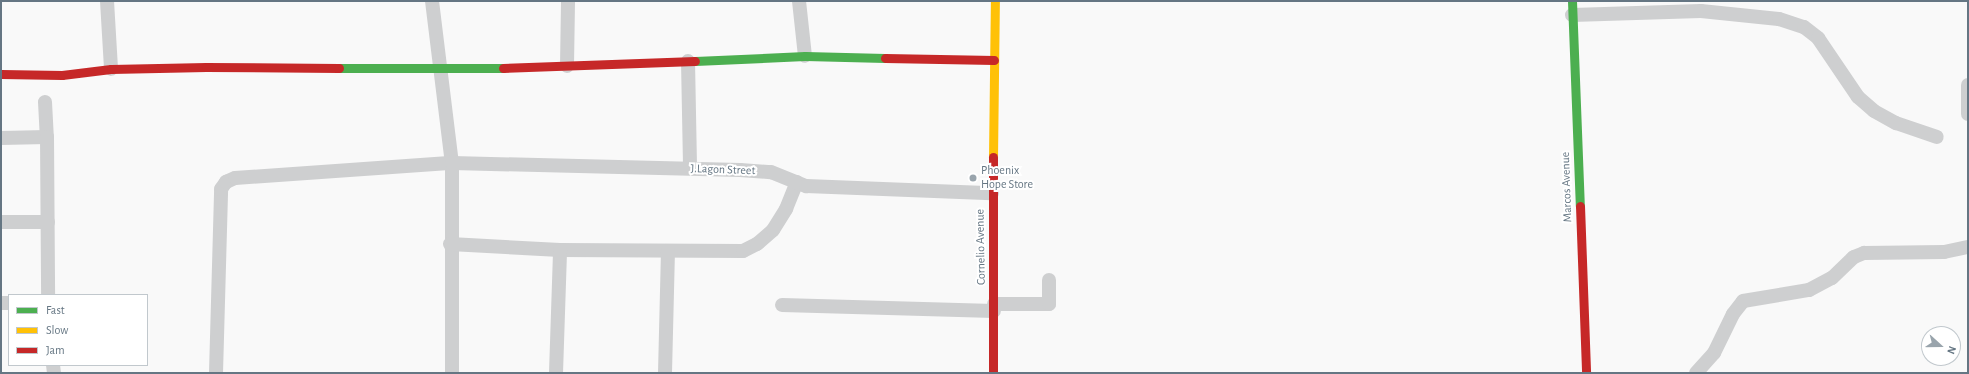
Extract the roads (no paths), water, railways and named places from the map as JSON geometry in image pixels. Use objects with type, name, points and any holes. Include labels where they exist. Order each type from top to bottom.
[{"type":"street","points":[[107,1],[111,69]]},
{"type":"street","points":[[432,1],[440,69],[447,106],[452,163],[450,244],[452,373]]},
{"type":"street","points":[[567,66],[568,1]]},
{"type":"street","points":[[799,1],[805,56]]},
{"type":"street","name":"Cornelio Avenue","points":[[993,373],[994,307],[992,193],[995,1]]},
{"type":"street","name":"Marcos Avenue","points":[[1572,1],[1586,373]]},
{"type":"street","points":[[1572,15],[1701,11],[1779,19],[1804,28],[1818,38],[1858,97],[1874,111],[1896,123],[1937,137]]},
{"type":"street","points":[[1,74],[62,75],[111,69],[440,69],[567,66],[805,56],[994,60]]},
{"type":"street","points":[[688,61],[690,168]]},
{"type":"street","points":[[1968,85],[1968,114]]},
{"type":"street","points":[[45,102],[47,138],[48,294]]},
{"type":"street","points":[[1,138],[47,138]]},
{"type":"street","name":"J.Lagon Street","points":[[216,373],[221,189],[226,182],[235,178],[452,163],[690,168],[771,172],[814,187],[992,193]]},
{"type":"street","points":[[450,244],[560,250],[737,251],[757,244],[773,230],[786,209],[797,182]]},
{"type":"street","points":[[1,222],[48,222]]},
{"type":"street","points":[[1696,373],[1721,343],[1733,314],[1743,301],[1810,290],[1832,278],[1854,257],[1864,253],[1944,252],[1968,247]]},
{"type":"street","points":[[556,373],[560,250]]},
{"type":"street","points":[[665,373],[668,251]]},
{"type":"street","points":[[782,305],[994,307],[1049,304],[1049,280]]},
{"type":"place","name":"Phoenix Hope Store","points":[[973,178]]}]
